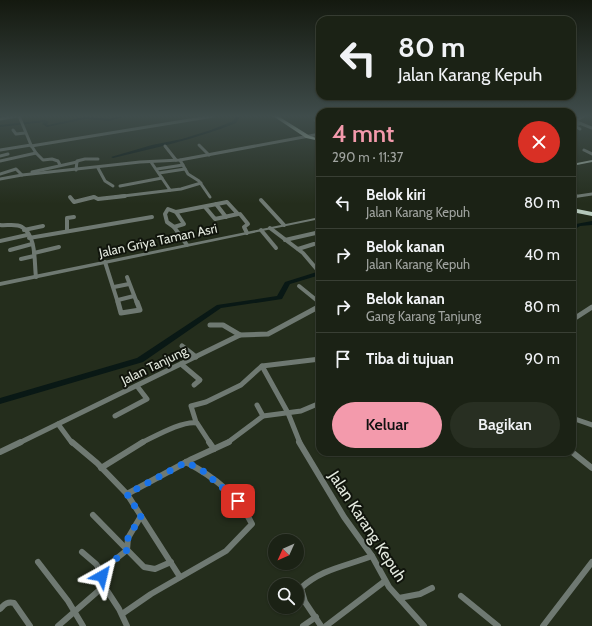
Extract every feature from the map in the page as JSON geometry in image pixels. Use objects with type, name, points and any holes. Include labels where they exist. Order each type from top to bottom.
[{"type":"main road","points":[[576,164],[592,161]]},
{"type":"main road","points":[[576,211],[592,214]]},
{"type":"street","points":[[0,150],[36,145]]},
{"type":"street","points":[[199,145],[209,155]]},
{"type":"street","points":[[21,175],[178,160],[260,145]]},
{"type":"street","points":[[31,146],[44,160],[52,159],[58,161],[60,165]]},
{"type":"street","points":[[165,146],[190,175],[201,183],[210,197]]},
{"type":"street","points":[[584,150],[592,154]]},
{"type":"street","points":[[0,161],[36,153]]},
{"type":"street","points":[[0,156],[8,154]]},
{"type":"street","points":[[0,179],[77,162],[83,159],[98,159]]},
{"type":"street","points":[[76,170],[77,162]]},
{"type":"street","points":[[151,162],[162,178],[168,190],[169,196]]},
{"type":"street","points":[[157,169],[184,167]]},
{"type":"street","points":[[159,173],[184,167]]},
{"type":"street","points":[[98,168],[105,181],[113,186]]},
{"type":"street","points":[[0,174],[17,169],[21,175]]},
{"type":"street","points":[[120,186],[162,178]]},
{"type":"street","points":[[70,197],[74,202],[94,197],[98,199],[148,196],[201,183]]},
{"type":"street","points":[[576,196],[592,194]]},
{"type":"street","points":[[261,200],[284,225]]},
{"type":"street","points":[[176,212],[228,202],[238,214],[214,219],[204,207]]},
{"type":"street","points":[[216,204],[226,217]]},
{"type":"street","points":[[174,227],[184,224],[176,212],[168,209],[165,214],[165,219],[174,227],[187,245]]},
{"type":"street","points":[[240,214],[248,224],[244,227],[247,233]]},
{"type":"street","points":[[67,231],[67,218],[74,217]]},
{"type":"street","points":[[0,241],[152,217]]},
{"type":"street","name":"Jalan Griya Taman Asri","points":[[0,283],[36,277],[316,219]]},
{"type":"street","points":[[0,225],[17,226],[24,230],[32,244],[36,277]]},
{"type":"street","points":[[24,230],[44,226]]},
{"type":"street","points":[[270,228],[309,258],[316,268]]},
{"type":"street","points":[[261,230],[276,248]]},
{"type":"street","points":[[285,240],[316,233]]},
{"type":"street","points":[[10,250],[32,244]]},
{"type":"street","points":[[298,249],[314,244]]},
{"type":"street","points":[[21,259],[59,247]]},
{"type":"street","points":[[105,262],[121,313],[136,312],[140,310],[126,277]]},
{"type":"street","points":[[114,287],[129,284]]},
{"type":"street","points":[[299,286],[316,301]]},
{"type":"street","points":[[118,300],[134,296]]},
{"type":"street","name":"Jalan Tanjung","points":[[0,452],[240,336],[268,334],[316,307]]},
{"type":"street","points":[[576,317],[592,307]]},
{"type":"street","points":[[210,325],[219,323],[225,325],[240,336]]},
{"type":"street","points":[[182,346],[196,357]]},
{"type":"street","points":[[214,448],[196,422],[192,406],[206,402],[241,385],[262,366],[275,363],[290,363],[316,360]]},
{"type":"street","points":[[181,364],[200,380],[194,385]]},
{"type":"street","name":"Jalan Karang Kepuh","points":[[262,366],[288,413],[301,446],[344,517],[372,556],[385,581],[424,626]]},
{"type":"street","points":[[115,416],[147,399],[137,386]]},
{"type":"street","points":[[127,494],[236,437],[263,416],[288,413],[316,404]]},
{"type":"street","points":[[256,405],[263,416]]},
{"type":"street","points":[[576,419],[592,425]]},
{"type":"street","points":[[101,468],[138,444],[173,428],[196,422]]},
{"type":"street","points":[[58,424],[75,446],[101,468],[127,494],[180,577]]},
{"type":"street","points":[[576,455],[592,468]]},
{"type":"street","points":[[122,614],[180,577],[226,551],[252,524],[247,511],[228,492],[202,470],[186,462]]},
{"type":"street","points":[[93,515],[144,568],[155,569],[171,562]]},
{"type":"street","points":[[101,571],[127,550],[128,538],[141,516]]},
{"type":"street","points":[[82,552],[96,564],[101,571],[105,584],[104,586],[122,614],[127,626]]},
{"type":"street","points":[[321,626],[300,592],[301,588],[323,571],[336,566],[356,563],[372,556]]},
{"type":"street","points":[[38,562],[75,612],[83,626]]},
{"type":"street","points":[[543,626],[592,562]]},
{"type":"street","points":[[326,626],[385,581]]},
{"type":"street","points":[[58,626],[104,586]]},
{"type":"street","points":[[399,598],[420,594],[432,588]]},
{"type":"street","points":[[461,596],[498,626]]},
{"type":"street","points":[[0,609],[5,604],[10,602],[14,603],[30,626]]},
{"type":"street","points":[[303,626],[316,618]]},
{"type":"waterway","points":[[113,157],[158,145]]},
{"type":"waterway","points":[[576,226],[592,223]]},
{"type":"waterway","points":[[0,401],[140,360],[219,306],[280,298],[287,283],[316,274]]},
{"type":"route","points":[[102,576],[101,571],[127,550],[128,538],[141,516],[127,494],[186,462],[202,470],[238,501]]}]
